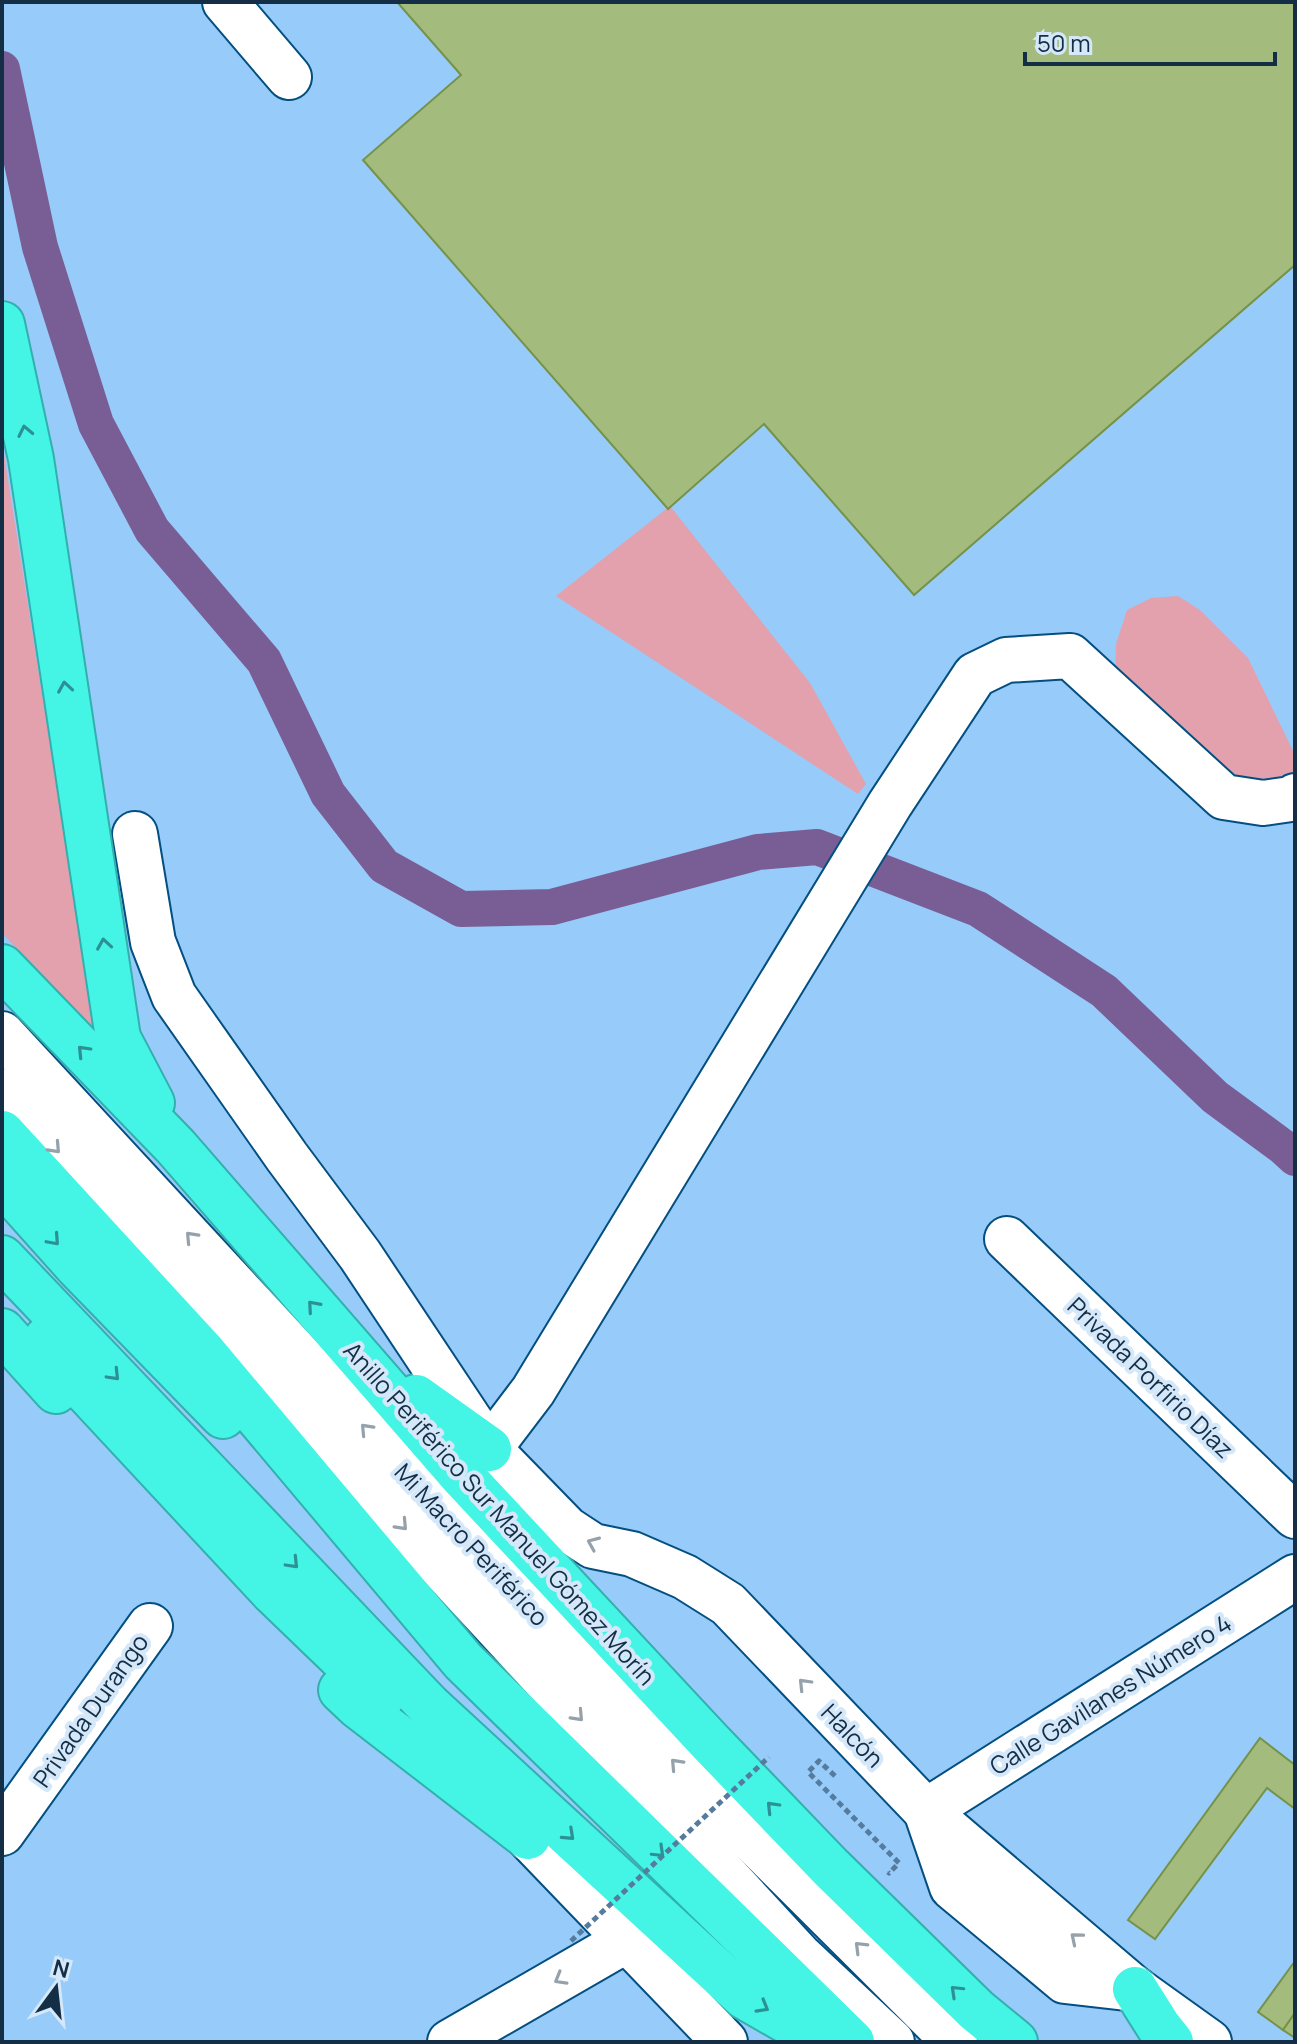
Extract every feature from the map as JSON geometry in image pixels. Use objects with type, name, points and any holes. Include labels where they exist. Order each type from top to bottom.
[{"type":"highway","points":[[2,324],[31,459],[118,1038],[176,1147]]},
{"type":"highway","name":"Anillo Periférico Sur Manuel Gómez Morín","points":[[2,967],[176,1147],[355,1353],[476,1463],[710,1742],[831,1868],[976,2010],[1015,2042]]},
{"type":"highway","points":[[2,1133],[204,1353],[463,1661]]},
{"type":"highway","points":[[2,1182],[78,1267],[463,1661],[852,2042]]},
{"type":"highway","points":[[2,1258],[429,1706],[745,1997],[824,2042]]},
{"type":"highway","points":[[2,1280],[84,1389],[273,1592],[528,1837]]},
{"type":"highway","points":[[2,1331],[244,1599],[358,1706],[528,1837]]},
{"type":"highway","points":[[429,1706],[528,1837]]},
{"type":"highway","points":[[1135,1989],[1171,2042]]},
{"type":"street","points":[[225,2],[289,77]]},
{"type":"street","points":[[476,1463],[533,1391],[890,804],[975,675],[1006,660],[1070,656],[1224,797],[1263,803],[1294,800]]},
{"type":"street","name":"Halcón","points":[[135,834],[153,942],[174,996],[360,1255],[476,1463],[593,1546],[632,1554],[685,1577],[728,1604],[926,1811]]},
{"type":"street","name":"Mi Macro Periférico","points":[[2,1034],[688,1776],[955,2042]]},
{"type":"street","name":"Mi Macro Periférico","points":[[2,1091],[799,1955],[892,2042]]},
{"type":"street","name":"Privada Porfirio Díaz","points":[[1007,1239],[1295,1516]]},
{"type":"street","name":"Calle Gavilanes Número 4","points":[[926,1811],[1295,1577]]},
{"type":"street","name":"Privada Durango","points":[[2,1833],[150,1626]]},
{"type":"street","points":[[926,1811],[952,1887],[1065,1981],[1135,1989],[1209,2042]]},
{"type":"street","points":[[528,1837],[725,2042]]},
{"type":"street","points":[[450,2042],[627,1940]]},
{"type":"path","points":[[571,1941],[769,1757]]},
{"type":"path","points":[[819,1761],[808,1772],[899,1863],[889,1873],[878,1862]]},
{"type":"shaded area","points":[[2,442],[96,1033],[2,933]]},
{"type":"shaded area","points":[[670,506],[810,683],[866,784],[858,794],[556,596]]},
{"type":"shaded area","points":[[1178,596],[1200,610],[1248,658],[1295,755],[1295,785],[1224,781],[1115,681],[1116,644],[1127,610],[1151,598]]},
{"type":"building","points":[[397,2],[1295,2],[1295,265],[914,595],[764,424],[668,509],[363,160],[461,75]]},
{"type":"building","points":[[1260,1738],[1295,1765],[1295,1809],[1267,1788],[1155,1939],[1128,1920]]},
{"type":"building","points":[[1295,1961],[1295,2013],[1283,2030],[1258,2012]]},
{"type":"building","points":[[1295,2013],[1295,2038],[1283,2030]]},
{"type":"waterway","points":[[2,69],[40,247],[96,424],[152,530],[264,661],[328,794],[384,866],[461,909],[552,907],[758,852],[817,847],[978,909],[1104,991],[1215,1097],[1295,1158]]}]
